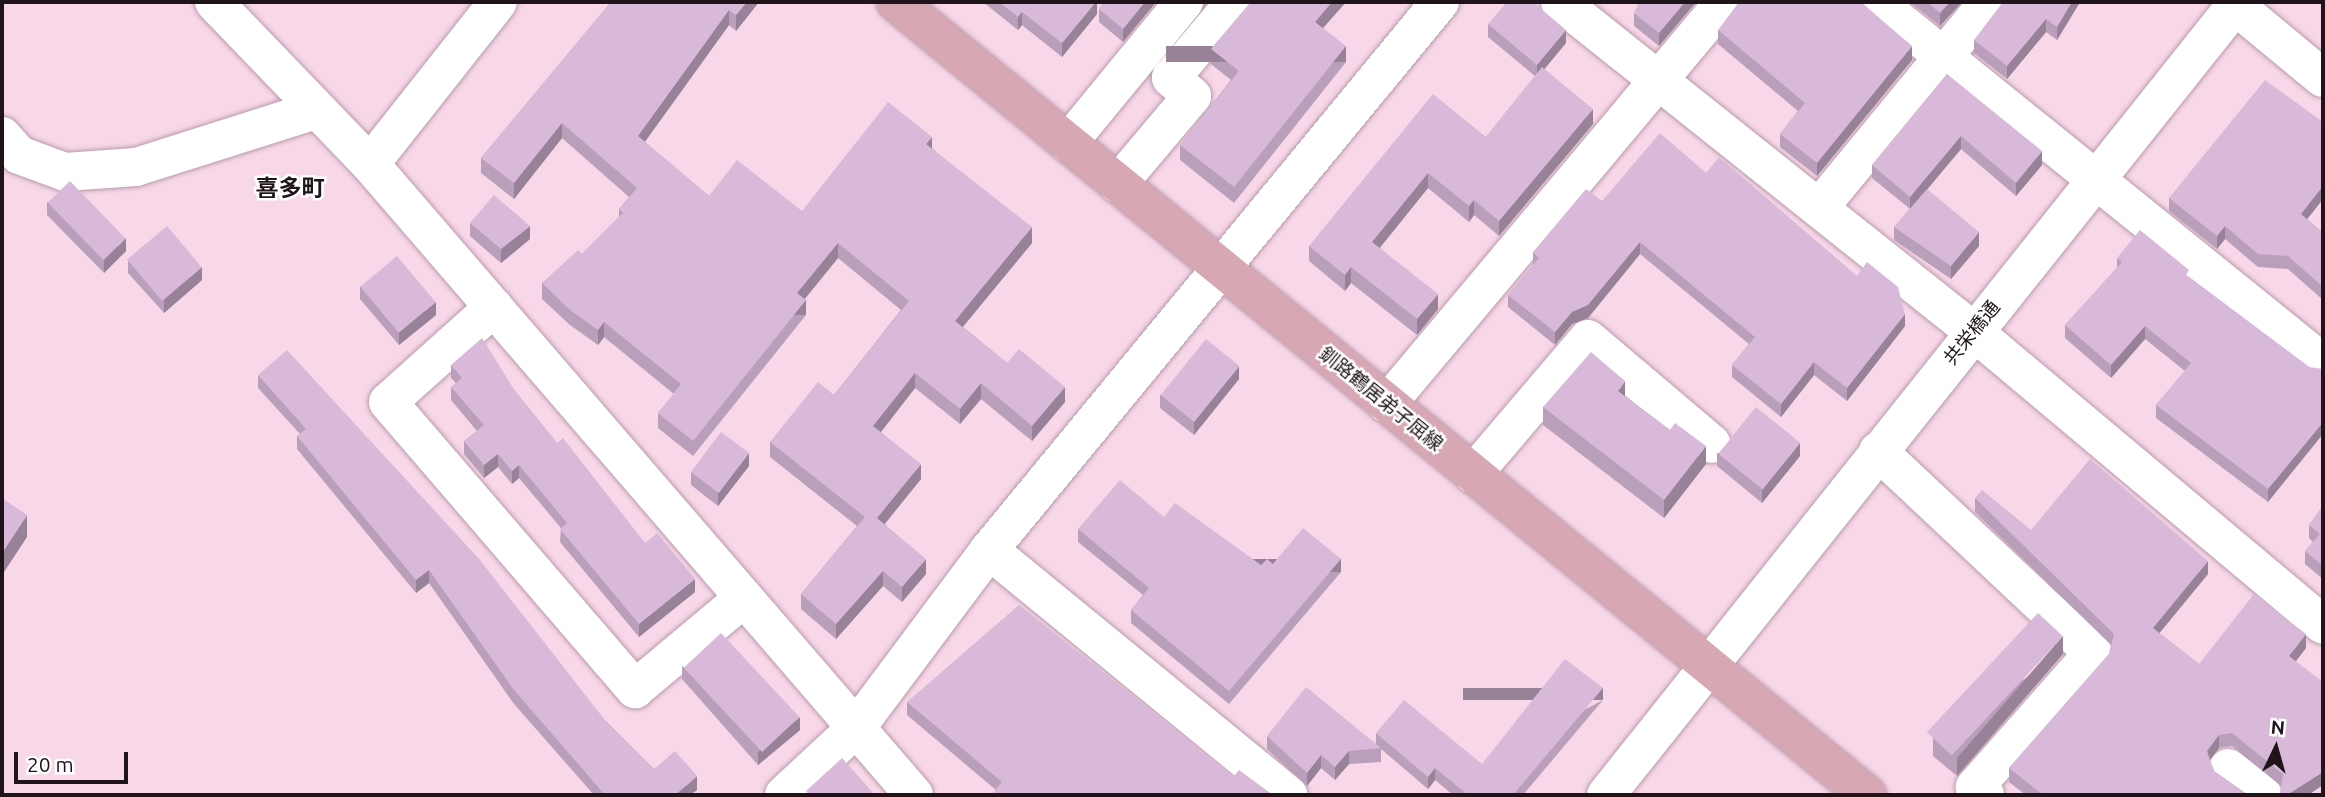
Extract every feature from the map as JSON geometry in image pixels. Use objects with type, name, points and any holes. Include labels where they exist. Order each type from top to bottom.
[{"type":"main road","name":"釧路鶴居弟子屈線","points":[[897,2],[1867,795]]},
{"type":"street","points":[[214,2],[370,164],[914,795]]},
{"type":"street","points":[[370,164],[498,2]]},
{"type":"street","points":[[1068,143],[1184,2]]},
{"type":"street","points":[[784,795],[856,728],[989,550],[1440,2]]},
{"type":"street","points":[[1560,2],[1973,331],[2323,625]]},
{"type":"street","points":[[1387,404],[1724,2]]},
{"type":"street","points":[[1876,2],[2097,177],[2323,363]]},
{"type":"street","points":[[1819,208],[1988,2]]},
{"type":"street","points":[[2235,3],[2323,78]]},
{"type":"street","name":"共栄橋通","points":[[1606,795],[2235,3]]},
{"type":"street","points":[[1118,184],[1192,96],[1171,78],[1234,4]]},
{"type":"street","points":[[2,136],[19,155],[65,172],[136,167],[316,110]]},
{"type":"street","points":[[494,307],[388,402],[635,689],[744,598]]},
{"type":"street","points":[[1473,474],[1588,339],[1712,444]]},
{"type":"street","points":[[1878,451],[2093,653],[1975,788],[1985,795]]},
{"type":"street","points":[[989,550],[1289,795]]},
{"type":"street","points":[[2228,768],[2263,795]]},
{"type":"building","points":[[611,2],[747,2],[736,15],[729,10],[638,136],[709,196],[737,160],[802,211],[888,102],[932,137],[926,144],[1032,227],[955,321],[1007,363],[1019,349],[1065,387],[1032,426],[981,383],[960,409],[915,373],[873,426],[921,464],[877,518],[926,559],[902,587],[883,571],[836,624],[801,594],[865,517],[770,442],[818,382],[834,395],[909,301],[838,243],[797,293],[806,300],[693,441],[658,413],[681,384],[604,322],[598,330],[570,310],[542,283],[578,250],[582,254],[623,213],[619,209],[637,188],[562,123],[514,183],[481,158]]},
{"type":"building","points":[[999,2],[1096,2],[1062,43],[1022,12],[1018,17]]},
{"type":"building","points":[[1104,2],[1145,2],[1123,29],[1099,9]]},
{"type":"building","points":[[1251,2],[1332,2],[1315,22],[1346,46],[1234,187],[1180,145],[1239,71],[1211,49]]},
{"type":"building","points":[[1507,2],[1533,2],[1566,30],[1537,65],[1488,24]]},
{"type":"building","points":[[1639,2],[1685,2],[1659,33],[1634,13]]},
{"type":"building","points":[[1739,2],[1861,2],[1912,46],[1817,163],[1780,134],[1805,103],[1718,30]]},
{"type":"building","points":[[1927,2],[1950,2],[1940,13]]},
{"type":"building","points":[[2003,2],[2072,2],[2057,27],[2046,19],[2007,66],[1974,40]]},
{"type":"building","points":[[1542,67],[1593,109],[1499,221],[1474,200],[1469,206],[1428,173],[1372,242],[1438,294],[1417,319],[1351,267],[1345,275],[1309,246],[1433,94],[1486,137]]},
{"type":"building","points":[[1947,74],[2042,151],[2016,183],[1961,136],[1910,197],[1872,165]]},
{"type":"building","points":[[2265,80],[2323,122],[2323,186],[2301,214],[2323,233],[2323,287],[2288,256],[2258,254],[2225,226],[2217,236],[2169,198]]},
{"type":"building","points":[[1660,133],[1706,173],[1719,157],[1857,276],[1867,262],[1898,287],[1905,314],[1847,388],[1814,362],[1781,404],[1732,365],[1755,337],[1640,242],[1588,305],[1572,312],[1555,332],[1508,295],[1539,258],[1533,252],[1586,189],[1602,201]]},
{"type":"building","points":[[70,181],[126,239],[103,260],[48,203]]},
{"type":"building","points":[[1927,189],[1979,232],[1951,266],[1894,227]]},
{"type":"building","points":[[494,195],[530,226],[501,249],[470,223]]},
{"type":"building","points":[[167,226],[202,267],[162,301],[127,259]]},
{"type":"building","points":[[2140,230],[2189,270],[2186,275],[2309,367],[2323,369],[2323,422],[2268,489],[2156,405],[2191,363],[2145,326],[2111,365],[2065,325],[2122,262],[2117,258]]},
{"type":"building","points":[[397,256],[436,302],[399,333],[360,287]]},
{"type":"building","points":[[482,338],[515,391],[557,443],[563,438],[645,543],[657,533],[695,579],[639,624],[560,529],[567,523],[519,465],[512,471],[498,454],[484,465],[464,441],[484,425],[451,387],[462,378],[451,365]]},
{"type":"building","points":[[1206,339],[1239,366],[1194,422],[1161,395]]},
{"type":"building","points":[[287,350],[480,560],[608,724],[654,769],[675,751],[697,776],[677,795],[605,795],[514,690],[429,570],[416,580],[297,436],[306,429],[258,375]]},
{"type":"building","points":[[1591,352],[1625,381],[1618,391],[1670,430],[1675,423],[1706,446],[1664,500],[1543,407]]},
{"type":"building","points":[[1756,407],[1800,443],[1763,490],[1718,454]]},
{"type":"building","points":[[721,432],[749,453],[719,493],[691,472]]},
{"type":"building","points":[[2090,459],[2208,561],[2153,628],[2199,664],[2254,594],[2306,634],[2289,656],[2323,682],[2323,772],[2287,795],[2280,795],[2283,774],[2232,733],[2219,735],[2207,751],[2214,771],[2248,795],[2043,795],[2009,768],[2109,654],[2114,634],[1975,498],[1982,490],[2031,530]]},
{"type":"building","points":[[1120,480],[1164,517],[1175,503],[1261,565],[1267,559],[1273,564],[1303,528],[1341,559],[1229,691],[1131,610],[1149,588],[1078,529]]},
{"type":"building","points":[[2,498],[27,515],[2,553]]},
{"type":"building","points":[[2323,506],[2323,566],[2305,551],[2320,534],[2309,525]]},
{"type":"building","points":[[1019,605],[1234,776],[1239,770],[1273,795],[993,795],[1002,782],[907,702]]},
{"type":"building","points":[[2038,613],[2063,636],[1952,755],[1927,732]]},
{"type":"building","points":[[721,633],[799,717],[762,752],[684,668]]},
{"type":"building","points":[[1565,659],[1603,688],[1513,795],[1468,795],[1435,768],[1428,777],[1376,733],[1404,700],[1482,764]]},
{"type":"building","points":[[1306,687],[1381,748],[1349,751],[1335,767],[1321,755],[1307,773],[1267,736]]},
{"type":"building","points":[[842,758],[875,795],[809,795],[806,791]]},
{"type":"district","name":"喜多町","points":[[290,188]]}]
